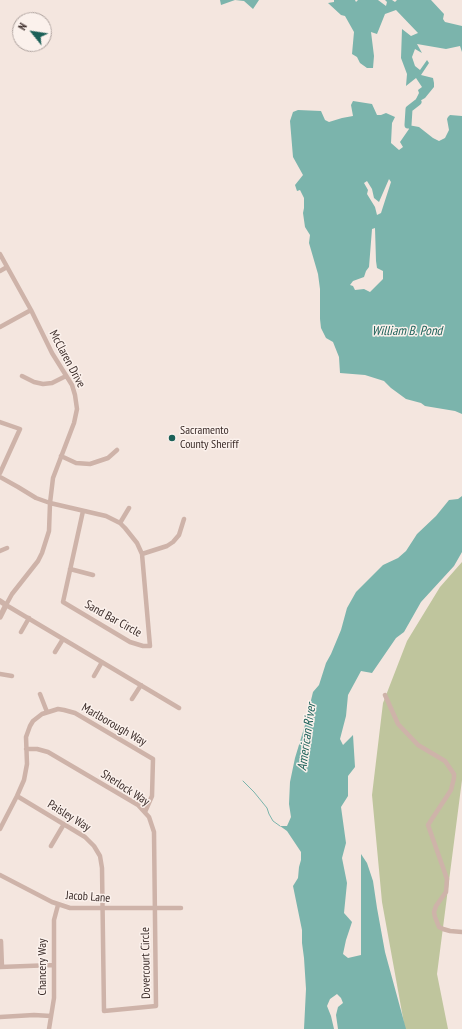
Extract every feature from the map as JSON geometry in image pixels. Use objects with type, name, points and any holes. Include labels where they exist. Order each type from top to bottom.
[{"type":"street","name":"McClaren Drive","points":[[0,254],[31,310],[46,343],[74,392],[77,409],[74,423],[53,478],[49,531],[42,553],[38,561],[18,586],[6,605]]},
{"type":"street","points":[[0,271],[7,267]]},
{"type":"street","points":[[0,328],[31,310]]},
{"type":"street","points":[[22,376],[34,382],[43,384],[52,383],[66,376]]},
{"type":"street","points":[[0,473],[20,429],[2,423]]},
{"type":"street","points":[[61,456],[76,463],[90,464],[108,458],[117,450]]},
{"type":"street","points":[[0,477],[36,498],[50,504],[83,511]]},
{"type":"street","points":[[120,523],[129,508]]},
{"type":"street","name":"Sand Bar Circle","points":[[83,511],[106,516],[120,523],[137,543],[142,554],[144,567],[144,591],[150,646],[136,645],[130,642],[63,602],[83,511]]},
{"type":"street","points":[[142,554],[167,546],[173,542],[179,535],[184,519]]},
{"type":"street","points":[[0,550],[7,548]]},
{"type":"street","points":[[70,569],[93,575]]},
{"type":"street","points":[[0,601],[179,708]]},
{"type":"street","points":[[0,617],[6,605]]},
{"type":"street","points":[[21,632],[29,618]]},
{"type":"street","points":[[55,652],[63,639]]},
{"type":"street","points":[[94,676],[102,662]]},
{"type":"street","points":[[0,674],[12,676]]},
{"type":"street","points":[[132,699],[141,685]]},
{"type":"street","points":[[0,829],[21,788],[26,772],[26,737],[30,726],[37,717],[47,712],[40,694]]},
{"type":"street","points":[[385,695],[398,724],[418,746],[445,761],[454,774],[451,790],[428,825],[447,879],[446,892],[436,906],[434,912],[435,917],[440,927],[443,929],[462,932]]},
{"type":"street","name":"Marlborough Way","points":[[47,712],[64,710],[75,713],[153,759],[152,796],[145,812]]},
{"type":"street","name":"Sherlock Way","points":[[26,749],[36,749],[48,752],[138,805],[145,812],[152,822],[154,832],[155,908]]},
{"type":"street","name":"Paisley Way","points":[[17,796],[85,837],[97,851],[102,868],[103,909]]},
{"type":"street","points":[[51,846],[64,824]]},
{"type":"street","name":"Jacob Lane","points":[[0,875],[58,905],[76,909],[182,908]]},
{"type":"street","name":"Chancery Way","points":[[49,1029],[54,998],[54,920],[58,905]]},
{"type":"street","name":"Dovercourt Circle","points":[[103,909],[104,1011],[156,1006],[155,908]]},
{"type":"street","points":[[1,941],[1,967],[54,965]]},
{"type":"street","points":[[0,1017],[34,1015],[51,1016]]},
{"type":"green space","points":[[462,562],[462,780],[437,974],[448,1029],[405,1029],[382,902],[372,795],[383,703],[407,641],[440,587]]},
{"type":"water","points":[[220,0],[235,0],[221,5]]},
{"type":"water","points":[[235,0],[259,0],[253,9],[244,1]]},
{"type":"water","points":[[334,0],[355,0],[356,2],[358,0],[378,0],[386,6],[387,2],[385,0],[392,0],[395,2],[397,0],[431,0],[444,14],[443,19],[445,22],[462,26],[462,52],[460,46],[446,49],[417,44],[422,53],[415,49],[412,57],[415,66],[420,70],[427,60],[429,63],[421,75],[433,78],[434,83],[434,87],[425,98],[418,102],[416,99],[419,93],[418,90],[422,87],[416,78],[406,86],[407,74],[401,58],[402,29],[411,36],[418,33],[396,10],[385,14],[377,34],[371,32],[374,56],[373,68],[367,68],[360,63],[357,57],[352,54],[354,32],[345,16],[341,15],[328,3],[334,2]]},
{"type":"water","name":"William B. Pond","points":[[353,101],[372,104],[377,115],[386,113],[395,117],[392,123],[391,143],[399,150],[403,147],[400,142],[409,129],[408,125],[419,127],[439,141],[445,138],[449,130],[448,117],[450,115],[462,116],[462,414],[455,411],[425,406],[421,403],[406,399],[384,381],[365,375],[340,373],[339,357],[333,342],[326,338],[321,328],[318,274],[309,243],[310,235],[305,227],[303,213],[304,198],[300,190],[297,191],[295,185],[303,175],[293,157],[290,121],[293,112],[298,110],[321,111],[325,120],[329,122],[353,116],[351,105]],"holes":[[[389,179],[391,182],[381,213],[377,215],[375,207],[367,194],[368,190],[364,183],[367,181],[372,189],[374,198],[379,202]],[[375,228],[377,268],[383,271],[383,279],[370,292],[364,289],[355,290],[353,286],[350,285],[353,281],[364,277],[369,267],[372,229]]]},
{"type":"water","name":"American River","points":[[462,496],[462,552],[454,566],[421,602],[404,632],[396,638],[372,673],[361,671],[348,695],[346,716],[340,739],[343,745],[353,735],[355,767],[348,776],[348,796],[341,807],[346,843],[342,858],[347,883],[344,913],[352,922],[343,954],[348,958],[361,955],[361,854],[367,863],[373,881],[385,952],[406,1029],[338,1029],[336,1015],[338,1007],[343,1003],[337,994],[330,999],[327,1006],[334,1029],[304,1029],[306,989],[302,930],[293,886],[298,878],[301,852],[287,831],[280,826],[287,826],[291,817],[289,804],[290,782],[313,692],[319,685],[326,663],[341,630],[347,608],[356,592],[383,565],[398,558],[406,551],[417,534],[436,516],[449,500],[458,499]]},
{"type":"waterway","points":[[408,125],[409,109],[418,102]]},
{"type":"waterway","points":[[243,781],[267,808],[273,821],[280,826]]},
{"type":"place","name":"Sacramento County Sheriff","points":[[172,438]]}]
